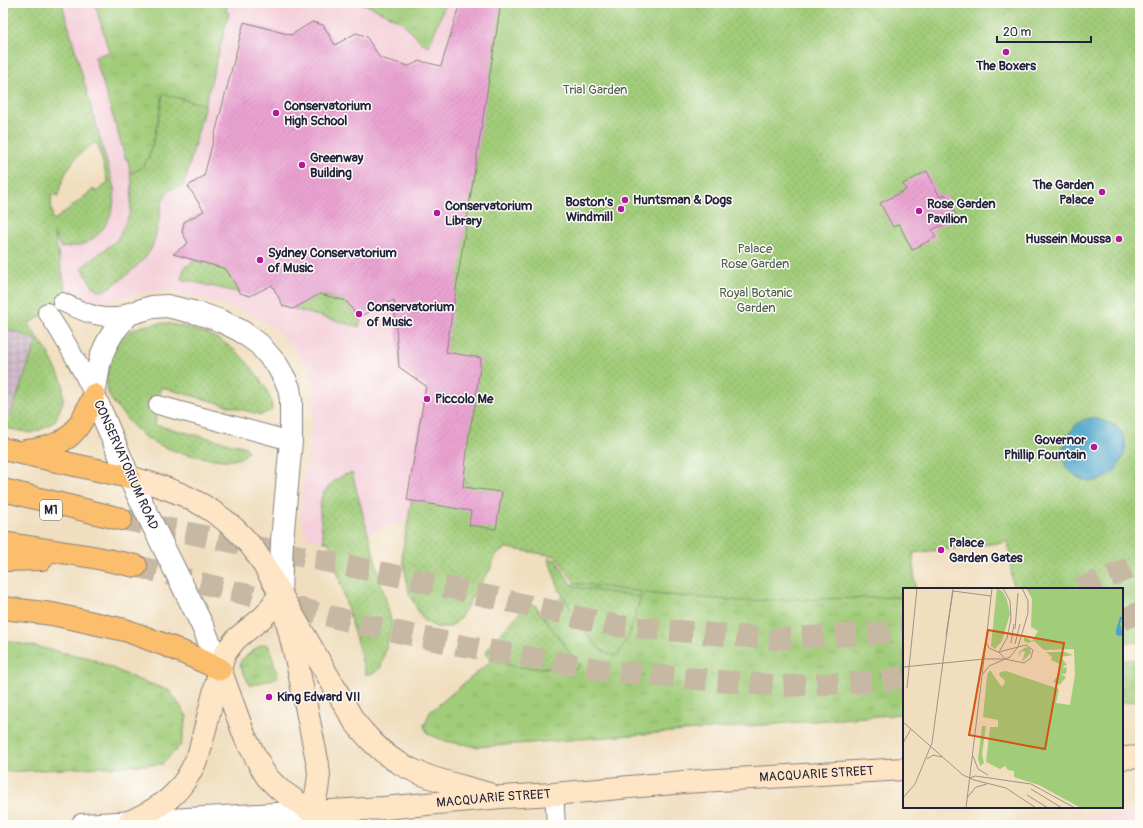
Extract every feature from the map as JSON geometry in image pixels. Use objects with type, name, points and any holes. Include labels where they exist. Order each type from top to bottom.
[{"type":"highway","points":[[11,451],[50,447],[62,442],[72,435],[79,425],[87,413],[94,394]]},
{"type":"highway","points":[[11,451],[129,477]]},
{"type":"highway","points":[[3,490],[99,514]]},
{"type":"highway","name":"M1","points":[[3,506],[99,514],[121,519]]},
{"type":"highway","points":[[3,543],[93,557],[136,566]]},
{"type":"highway","points":[[3,560],[93,557]]},
{"type":"highway","points":[[3,608],[52,614],[125,630],[173,648],[220,669]]},
{"type":"main road","points":[[129,477],[168,489],[190,498],[220,516],[251,546],[265,567],[354,721],[366,736],[381,750],[398,763],[431,778],[501,797]]},
{"type":"main road","points":[[129,822],[151,812],[168,801],[180,788],[191,771],[199,753],[225,653],[236,639],[268,612],[280,594]]},
{"type":"main road","points":[[280,594],[298,667],[318,765],[319,775],[313,819]]},
{"type":"main road","name":"CONSERVATORIUM ROAD","points":[[220,669],[245,737],[262,769],[267,777],[279,789],[313,819]]},
{"type":"main road","points":[[1123,758],[1140,757]]},
{"type":"main road","name":"MACQUARIE STREET","points":[[313,819],[370,809],[501,797],[554,794],[684,782],[903,769]]},
{"type":"street","points":[[128,314],[156,306],[175,308],[201,314],[238,329],[268,353],[289,388],[291,400],[291,441],[282,542],[280,594]]},
{"type":"street","name":"CONSERVATORIUM ROAD","points":[[128,314],[118,326],[102,354],[94,394],[129,477],[204,629],[220,669]]},
{"type":"street","name":"MACQUARIE STREET","points":[[82,825],[129,822],[313,819]]},
{"type":"lane","points":[[62,302],[94,315],[116,318],[128,314]]},
{"type":"lane","points":[[47,312],[62,334],[94,394]]},
{"type":"lane","points":[[158,405],[291,441]]},
{"type":"lane","points":[[554,794],[556,825]]},
{"type":"shaded area","name":"Sydney Conservatorium of Music","points":[[62,3],[489,3],[408,521],[368,533],[351,473],[345,474],[320,518],[324,542],[308,538],[302,521],[300,507],[312,433],[313,386],[304,363],[297,352],[276,329],[245,312],[211,301],[168,290],[125,296],[103,303],[90,302],[70,292],[67,297],[53,230],[112,181]]},
{"type":"shaded area","points":[[3,327],[37,339],[9,417],[3,414]]},
{"type":"shaded area","points":[[1140,813],[1140,825],[946,825]]},
{"type":"green space","points":[[3,3],[62,3],[114,188],[114,197],[111,213],[104,227],[86,243],[61,248],[54,233],[67,297],[28,324],[46,349],[63,383],[63,402],[55,421],[42,429],[31,433],[6,428],[37,340],[3,327]],"holes":[[[97,142],[108,182],[96,192],[94,189],[53,221],[51,203],[52,194],[58,196],[63,179],[71,164],[89,146]]]},
{"type":"green space","points":[[95,3],[152,3],[153,6],[163,3],[228,3],[226,12],[229,13],[205,105],[163,94],[156,131],[147,159],[141,168],[130,173],[128,159],[126,160],[95,57],[109,52]]},
{"type":"green space","points":[[359,3],[446,3],[429,46],[424,45],[402,22],[367,5]]},
{"type":"green space","name":"Royal Botanic Garden","points":[[489,3],[1140,3],[1140,624],[1123,624],[1123,588],[1013,588],[1008,542],[913,553],[915,588],[903,588],[903,597],[741,601],[655,594],[575,583],[556,556],[506,548],[496,555],[490,570],[460,618],[451,627],[436,627],[423,620],[409,593],[402,554],[416,474]]},
{"type":"green space","points":[[163,94],[205,105],[184,186],[176,187],[168,192],[164,198],[154,240],[151,249],[146,256],[121,280],[103,291],[99,291],[92,285],[82,267],[117,240],[130,213],[132,184],[130,173],[141,168],[147,159],[156,131]]},
{"type":"green space","points":[[193,260],[243,273],[240,293],[181,279],[185,266],[192,263]]},
{"type":"green space","points":[[300,289],[352,302],[362,315],[359,327],[293,309],[302,304],[303,295]]},
{"type":"green space","points":[[165,323],[207,334],[230,347],[240,355],[260,379],[270,398],[272,410],[261,415],[161,387],[155,425],[246,447],[248,452],[244,456],[234,460],[219,460],[183,453],[159,445],[141,434],[111,399],[108,390],[107,378],[110,358],[117,345],[122,338],[136,328],[146,325]]},
{"type":"green space","points":[[352,473],[392,624],[381,667],[376,672],[366,675],[329,542],[324,542],[320,517],[320,504],[324,492],[337,479],[346,474]]},
{"type":"green space","points":[[928,551],[913,553],[915,588],[903,588],[903,714],[478,747],[446,741],[428,734],[424,726],[430,712],[530,628],[575,583]]},
{"type":"green space","points":[[548,558],[556,560],[570,582],[575,587],[641,597],[630,633],[620,652],[614,656],[601,650],[583,629],[560,591]]},
{"type":"green space","points":[[530,603],[535,605],[579,667],[575,669],[516,667],[490,659],[486,653],[489,647]]},
{"type":"green space","points":[[1123,624],[1140,624],[1140,642],[1123,643]]},
{"type":"green space","points":[[3,640],[90,658],[134,678],[170,691],[187,716],[181,745],[162,764],[3,772]]},
{"type":"green space","points":[[266,644],[269,646],[278,677],[250,686],[240,665],[241,660],[261,645]]},
{"type":"green space","points":[[1123,660],[1140,660],[1140,701],[1123,702]]},
{"type":"water","name":"Governor Phillip Fountain","points":[[1093,418],[1118,428],[1121,431],[1125,441],[1124,454],[1118,466],[1109,476],[1098,481],[1084,480],[1074,475],[1066,468],[1062,450],[1073,429],[1081,421]]},
{"type":"building","points":[[460,3],[501,3],[446,352],[481,358],[475,405],[469,433],[463,487],[502,492],[496,529],[469,525],[471,511],[407,500],[426,386],[399,367],[394,300],[358,317],[346,301],[320,294],[293,309],[283,306],[272,285],[250,296],[240,293],[226,269],[173,254],[188,243],[182,232],[184,222],[204,211],[188,186],[204,176],[244,22],[291,35],[312,22],[323,25],[335,45],[356,33],[366,36],[380,58],[409,66],[420,61],[441,66]]},
{"type":"building","name":"Rose Garden Pavilion","points":[[927,171],[940,197],[945,194],[957,218],[932,230],[936,237],[912,250],[899,224],[893,227],[880,203],[906,190],[903,184]]},
{"type":"tunnel","points":[[121,519],[412,579],[618,626],[773,639],[881,633],[903,629]]},
{"type":"tunnel","points":[[1081,588],[1140,564]]},
{"type":"tunnel","points":[[136,566],[352,622],[458,645],[614,672],[781,686],[874,682],[903,677]]},
{"type":"tunnel","points":[[1123,620],[1140,612]]},
{"type":"place","name":"The Boxers","points":[[1006,52]]},
{"type":"place","name":"Conservatorium High School","points":[[276,113]]},
{"type":"place","name":"Greenway Building","points":[[302,165]]},
{"type":"place","name":"The Garden Palace","points":[[1102,192]]},
{"type":"place","name":"Huntsman & Dogs","points":[[625,200]]},
{"type":"place","name":"Boston’s Windmill","points":[[621,209]]},
{"type":"place","name":"Rose Garden Pavilion","points":[[919,211]]},
{"type":"place","name":"Conservatorium Library","points":[[437,213]]},
{"type":"place","name":"Hussein Moussa","points":[[1119,239]]},
{"type":"place","name":"Sydney Conservatorium of Music","points":[[260,260]]},
{"type":"place","name":"Conservatorium of Music","points":[[359,314]]},
{"type":"place","name":"Piccolo Me","points":[[427,399]]},
{"type":"place","name":"Governor Phillip Fountain","points":[[1094,447]]},
{"type":"place","name":"Palace Garden Gates","points":[[941,550]]},
{"type":"place","name":"King Edward VII","points":[[269,697]]},
{"type":"park label","name":"Trial Garden","points":[[595,90]]},
{"type":"park label","name":"Palace Rose Garden","points":[[755,256]]}]
